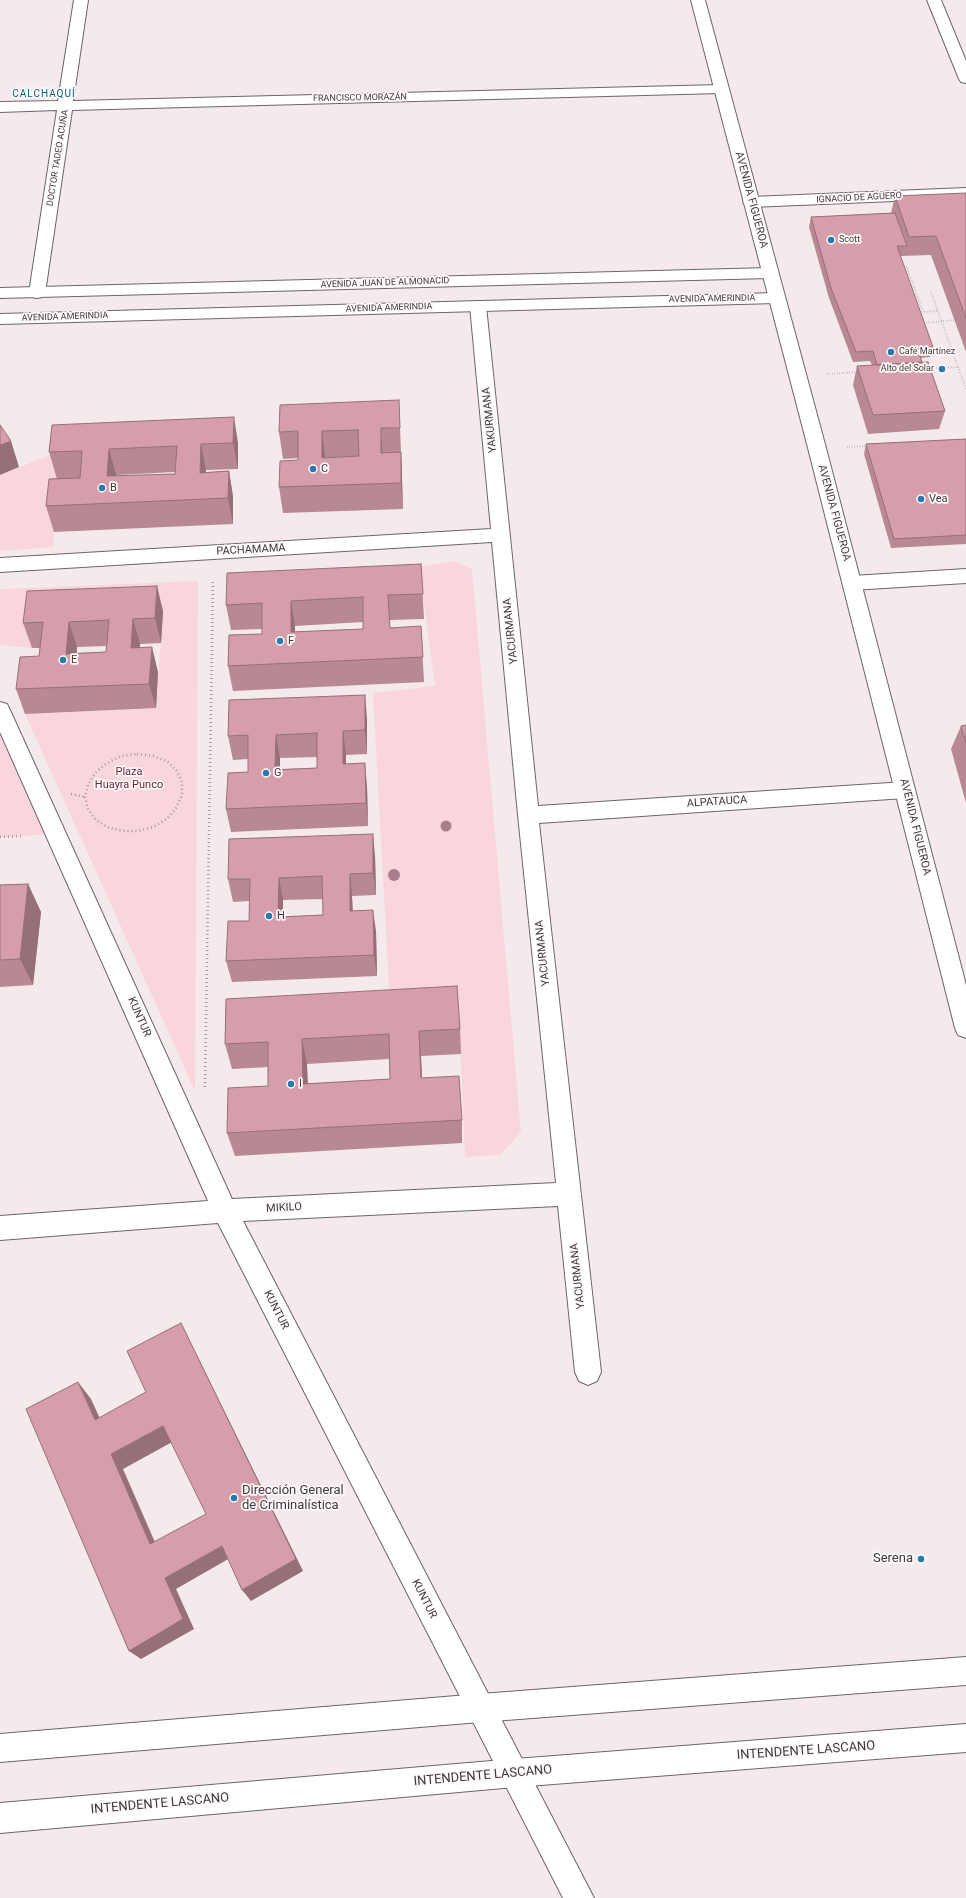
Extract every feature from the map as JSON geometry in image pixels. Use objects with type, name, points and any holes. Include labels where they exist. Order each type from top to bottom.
[{"type":"street","name":"DOCTOR TADEO ACUÑA","points":[[37,292],[81,0]]},
{"type":"street","name":"AVENIDA FIGUEROA","points":[[698,0],[817,448],[966,1028]]},
{"type":"street","points":[[934,0],[966,79]]},
{"type":"street","name":"FRANCISCO MORAZÁN","points":[[0,106],[721,89]]},
{"type":"street","name":"IGNACIO DE AGÜERO","points":[[751,202],[966,193]]},
{"type":"street","name":"AVENIDA JUAN DE ALMONACID","points":[[0,294],[770,273]]},
{"type":"street","name":"AVENIDA AMERINDIA","points":[[0,319],[777,298]]},
{"type":"street","name":"YAKURMANA","points":[[478,306],[501,535]]},
{"type":"street","name":"PACHAMAMA","points":[[0,565],[501,535]]},
{"type":"street","name":"YACURMANA","points":[[501,535],[528,815],[588,1372]]},
{"type":"street","points":[[852,583],[966,576]]},
{"type":"street","name":"KUNTUR","points":[[0,710],[225,1212],[480,1708],[580,1898]]},
{"type":"street","name":"ALPATAUCA","points":[[528,815],[905,790]]},
{"type":"street","name":"MIKILO","points":[[0,1228],[225,1212],[569,1194]]},
{"type":"street","points":[[0,1748],[480,1708],[966,1671]]},
{"type":"street","name":"INTENDENTE LASCANO","points":[[0,1818],[515,1773],[966,1738]]},
{"type":"path","points":[[897,267],[907,267],[923,312],[938,311]]},
{"type":"path","points":[[931,292],[966,389]]},
{"type":"path","points":[[919,323],[958,320]]},
{"type":"path","points":[[923,368],[958,367]]},
{"type":"path","points":[[798,376],[860,372]]},
{"type":"path","points":[[817,448],[872,446]]},
{"type":"path","points":[[205,1092],[213,552]]},
{"type":"path","points":[[137,754],[153,756],[167,761],[177,770],[182,782],[182,795],[176,808],[167,819],[153,827],[138,831],[122,831],[107,827],[96,820],[88,810],[85,797],[88,785],[95,773],[107,764],[121,756],[137,754]]},
{"type":"green space","points":[[60,451],[53,547],[0,551],[0,475]]},
{"type":"green space","points":[[455,561],[472,569],[521,1132],[500,1155],[465,1157],[458,1002],[390,1006],[373,693],[435,686],[419,567]]},
{"type":"green space","name":"Plaza Huayra Punco","points":[[198,581],[195,1091],[25,714],[156,708],[163,611],[36,616],[32,648],[0,645],[0,589]]},
{"type":"green space","points":[[0,710],[57,834],[0,837]]},
{"type":"building","points":[[966,193],[966,318],[936,236],[909,237],[895,196]]},
{"type":"building","points":[[895,213],[907,246],[897,246],[933,347],[917,348],[922,362],[877,365],[873,351],[856,352],[831,288],[811,217]]},
{"type":"building","points":[[928,362],[945,411],[873,415],[857,366]]},
{"type":"building","points":[[399,400],[400,428],[381,428],[381,453],[401,452],[401,483],[279,487],[280,461],[298,460],[298,431],[279,432],[280,405]],"holes":[[[358,430],[359,456],[322,458],[322,431]]]},
{"type":"building","points":[[234,417],[233,443],[201,444],[200,473],[229,471],[228,498],[46,506],[49,479],[80,478],[82,451],[49,452],[52,425]],"holes":[[[177,446],[175,474],[107,476],[109,449]]]},
{"type":"building","points":[[0,425],[11,441],[0,445]]},
{"type":"building","name":"Vea","points":[[966,439],[966,535],[894,539],[866,444]]},
{"type":"building","points":[[421,564],[423,594],[388,595],[390,628],[421,626],[423,657],[228,666],[229,635],[262,634],[262,603],[226,605],[227,573]],"holes":[[[363,597],[363,629],[291,632],[291,601]]]},
{"type":"building","points":[[157,586],[155,618],[133,619],[131,648],[152,647],[149,684],[16,689],[20,657],[39,656],[43,622],[23,623],[27,591]],"holes":[[[109,620],[106,652],[66,654],[69,622]]]},
{"type":"building","points":[[365,695],[365,730],[343,731],[343,764],[365,763],[366,803],[226,809],[228,773],[248,772],[248,735],[228,736],[229,700]],"holes":[[[317,733],[317,768],[275,770],[276,735]]]},
{"type":"building","points":[[966,725],[966,743],[961,726]]},
{"type":"building","name":"H","points":[[373,834],[373,873],[350,874],[350,911],[373,910],[374,955],[226,961],[228,921],[249,921],[250,879],[228,879],[229,839]],"holes":[[[322,876],[323,915],[278,917],[279,878]]]},
{"type":"building","points":[[28,884],[20,959],[0,960],[0,885]]},
{"type":"building","points":[[457,986],[460,1029],[419,1031],[421,1078],[459,1076],[462,1120],[227,1133],[228,1088],[268,1086],[268,1042],[225,1044],[226,999]],"holes":[[[389,1034],[390,1079],[303,1084],[302,1039]]]},
{"type":"building","name":"Dirección General de Criminalística","points":[[181,1323],[296,1559],[242,1590],[222,1546],[165,1578],[183,1619],[129,1651],[26,1409],[78,1382],[95,1420],[146,1392],[127,1351]],"holes":[[[163,1426],[206,1514],[150,1544],[111,1454]]]},
{"type":"place","name":"Scott","points":[[831,240]]},
{"type":"place","name":"Café Martínez","points":[[891,352]]},
{"type":"place","name":"Alto del Solar","points":[[942,369]]},
{"type":"place","name":"C","points":[[313,469]]},
{"type":"place","name":"B","points":[[102,488]]},
{"type":"place","name":"Vea","points":[[921,499]]},
{"type":"place","name":"F","points":[[280,641]]},
{"type":"place","name":"E","points":[[63,660]]},
{"type":"place","name":"G","points":[[266,773]]},
{"type":"place","name":"H","points":[[269,916]]},
{"type":"place","name":"I","points":[[291,1084]]},
{"type":"place","name":"Dirección General de Criminalística","points":[[234,1498]]},
{"type":"place","name":"Serena","points":[[921,1559]]},
{"type":"district","name":"CALCHAQUÍ","points":[[44,94]]}]
